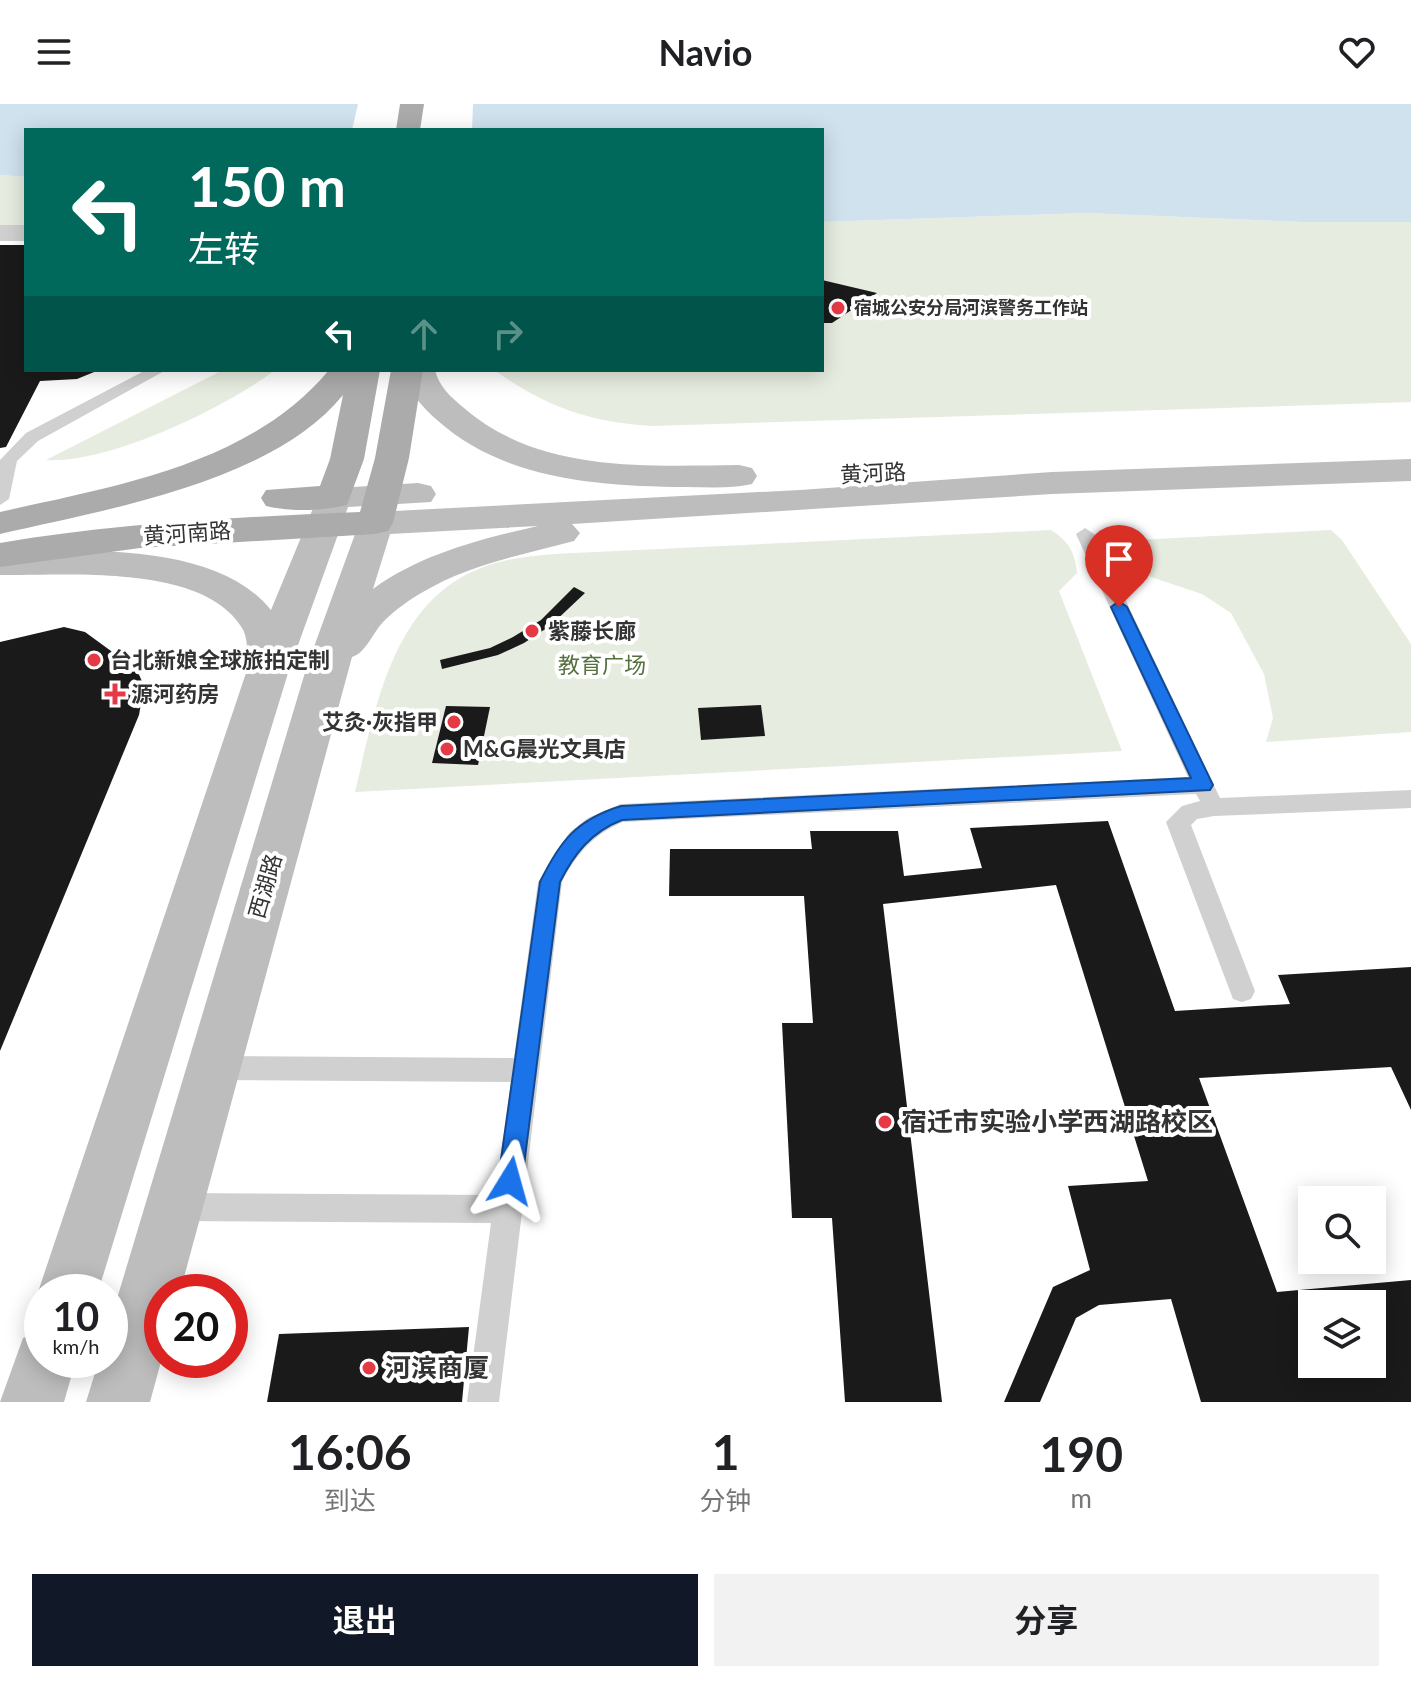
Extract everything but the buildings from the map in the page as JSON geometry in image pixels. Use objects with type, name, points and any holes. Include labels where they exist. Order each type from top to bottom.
[{"type":"main road","points":[[408,128],[412,104]]},
{"type":"main road","points":[[0,524],[144,488],[265,442],[334,390],[345,372]]},
{"type":"main road","points":[[74,1274],[268,670],[347,459],[364,372]]},
{"type":"main road","name":"西湖路","points":[[118,1402],[328,666],[379,509],[407,372]]},
{"type":"main road","points":[[419,372],[421,382],[458,425],[515,455],[587,471],[795,489]]},
{"type":"main road","name":"黄河路","points":[[379,509],[795,489],[1411,448]]},
{"type":"main road","name":"黄河路","points":[[795,489],[1411,470]]},
{"type":"main road","points":[[328,666],[372,610],[402,588],[457,561],[522,540],[673,515],[795,489]]},
{"type":"main road","name":"黄河南路","points":[[0,524],[124,509],[379,509]]},
{"type":"main road","name":"黄河南路","points":[[0,555],[68,543],[207,530],[329,511]]},
{"type":"main road","points":[[0,563],[156,568],[194,575],[223,589],[251,610],[264,629],[268,670]]},
{"type":"main road","points":[[32,1402],[39,1378]]},
{"type":"street","points":[[0,233],[24,233]]},
{"type":"lane","points":[[0,499],[9,460],[32,437],[154,372]]},
{"type":"lane","points":[[1085,534],[1209,796]]},
{"type":"lane","points":[[1209,796],[1178,822],[1242,991]]},
{"type":"lane","points":[[483,1402],[550,882],[564,853],[598,822],[621,813],[635,812],[1209,796],[1411,799]]},
{"type":"lane","points":[[213,1068],[525,1070]]},
{"type":"lane","points":[[173,1207],[506,1209]]},
{"type":"green space","points":[[0,175],[24,177],[24,227],[0,227]]},
{"type":"green space","points":[[1086,213],[1303,222],[1411,222],[1411,402],[653,426],[608,421],[569,410],[532,394],[497,372],[824,372],[824,222]]},
{"type":"green space","points":[[219,372],[272,372],[227,401],[165,431],[101,453],[46,460]]},
{"type":"green space","name":"教育广场","points":[[1051,530],[1066,543],[1074,559],[1077,573],[1059,591],[1122,751],[355,792],[380,694],[407,632],[427,606],[451,584],[481,568],[523,557],[552,554]]},
{"type":"green space","points":[[1331,530],[1342,540],[1411,644],[1411,732],[1266,742],[1273,718],[1264,674],[1231,613],[1202,594],[1133,571],[1118,541]]},
{"type":"water","points":[[0,104],[1411,104],[1411,222],[1303,222],[1086,213],[824,222],[824,128],[24,128],[24,177],[0,175]]},
{"type":"pier","points":[[358,104],[473,104],[472,128],[352,128]]},
{"type":"place","name":"宿城公安分局河滨警务工作站","points":[[838,308]]},
{"type":"place","name":"紫藤长廊","points":[[532,631]]},
{"type":"place","name":"台北新娘全球旅拍定制","points":[[94,660]]},
{"type":"place","name":"源河药房","points":[[115,694]]},
{"type":"place","name":"艾灸·灰指甲","points":[[454,722]]},
{"type":"place","name":"M&G晨光文具店","points":[[447,749]]},
{"type":"place","name":"宿迁市实验小学西湖路校区","points":[[885,1122]]},
{"type":"place","name":"河滨商厦","points":[[369,1368]]},
{"type":"route","points":[[510,1181],[550,882],[564,853],[582,835],[598,822],[621,813],[1204,785],[1119,607]]}]
